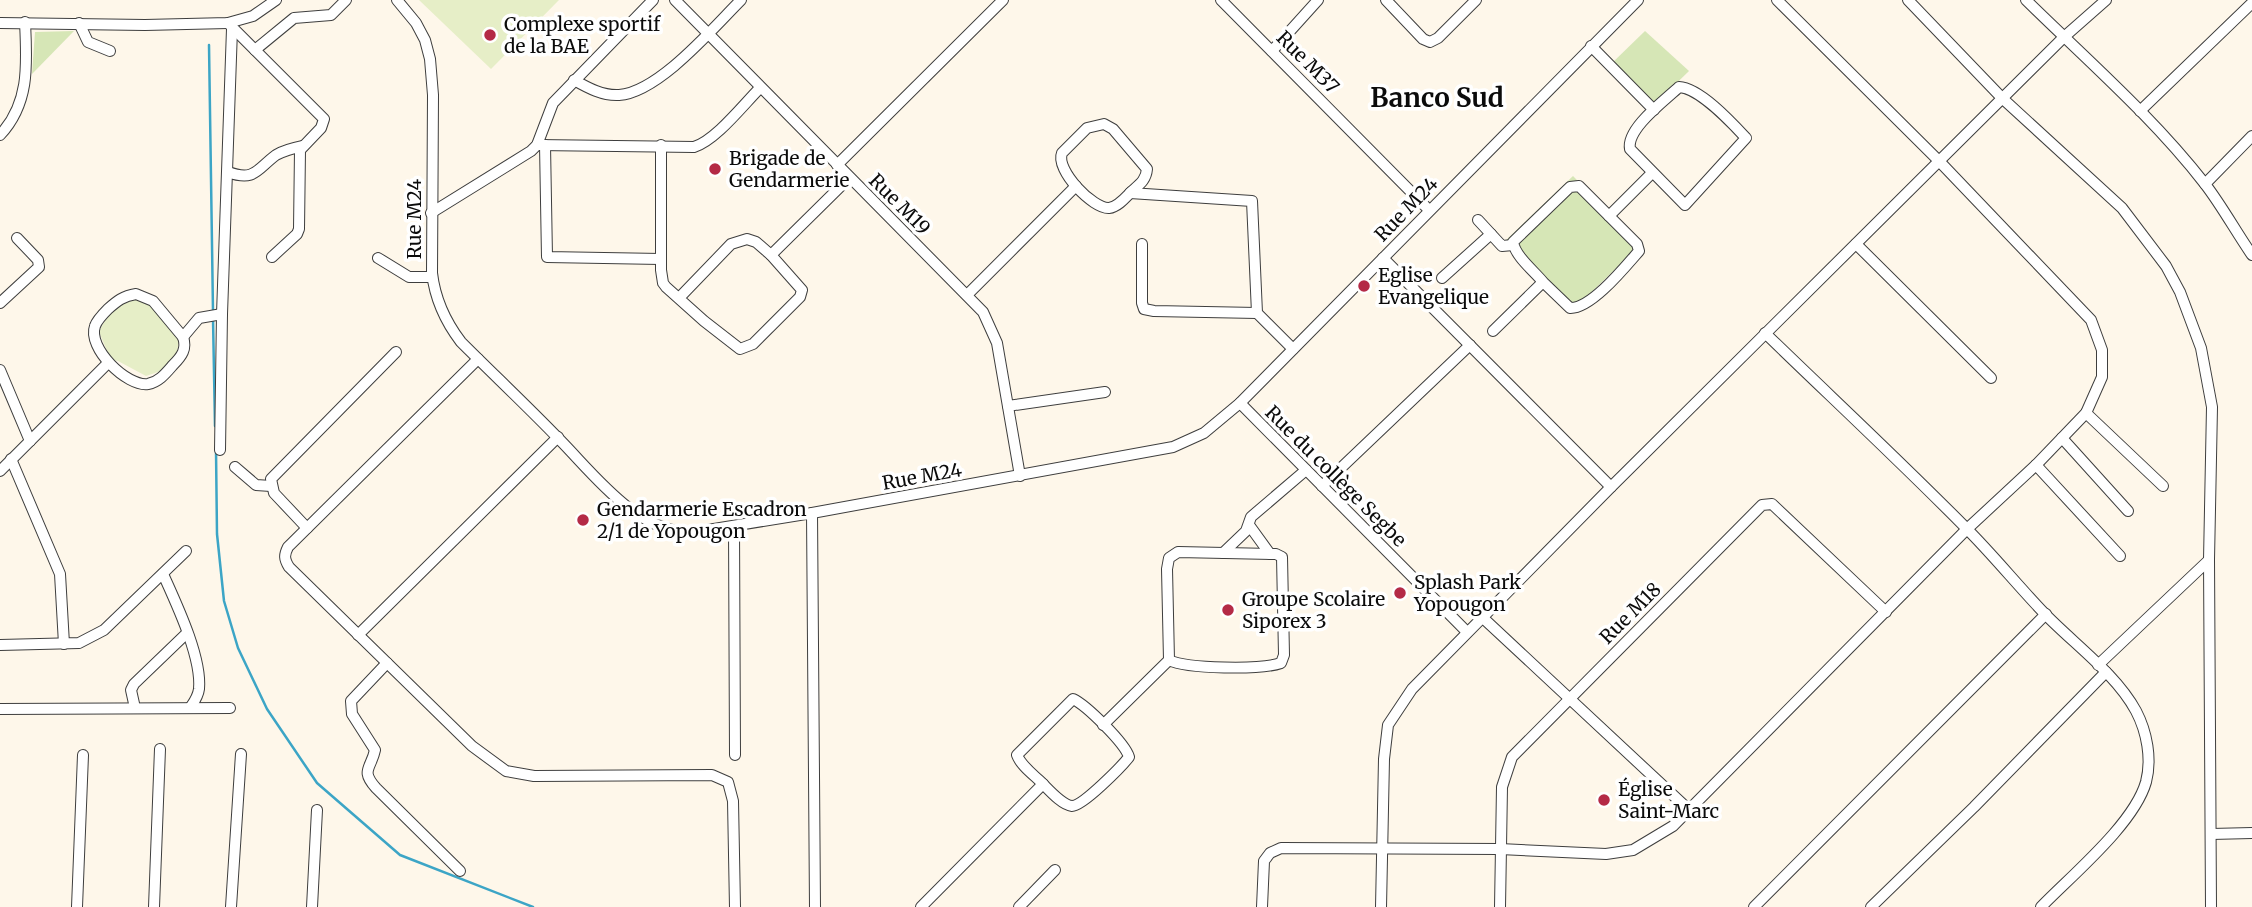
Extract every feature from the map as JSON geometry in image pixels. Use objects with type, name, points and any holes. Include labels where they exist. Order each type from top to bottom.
[{"type":"street","points":[[0,23],[230,26],[253,16],[276,0]]},
{"type":"street","points":[[255,50],[294,18],[331,15],[346,0]]},
{"type":"street","name":"Rue M24","points":[[397,0],[416,23],[425,40],[430,59],[433,116],[432,277],[438,301],[450,328],[614,494],[652,523],[676,532],[689,533],[1020,476],[1184,444],[1204,433],[1240,403],[1638,0]]},
{"type":"street","points":[[653,0],[552,103],[541,145],[547,257],[661,259]]},
{"type":"street","name":"Rue M19","points":[[675,0],[983,312],[997,343],[1020,476]]},
{"type":"street","points":[[574,80],[611,95],[629,93],[667,72],[741,0]]},
{"type":"street","points":[[837,165],[1003,0]]},
{"type":"street","name":"Rue M37","points":[[1221,0],[1429,210]]},
{"type":"street","points":[[1272,51],[1318,0]]},
{"type":"street","points":[[1386,0],[1423,39],[1430,42],[1438,38],[1476,0]]},
{"type":"street","points":[[1262,907],[1262,870],[1270,853],[1281,848],[1500,849],[1606,854],[1633,850],[1673,826],[1967,529],[2036,465],[2086,413],[2102,377],[2102,350],[2091,320],[1940,161],[1777,0]]},
{"type":"street","points":[[1908,0],[2002,99],[2122,208],[2166,266],[2180,292],[2201,348],[2212,407],[2209,560],[2211,907]]},
{"type":"street","points":[[2026,0],[2140,111],[2205,184],[2252,255]]},
{"type":"street","points":[[1381,907],[1384,759],[1388,725],[1412,689],[1765,333],[2064,37],[2106,0]]},
{"type":"street","points":[[2140,111],[2252,3]]},
{"type":"street","points":[[0,135],[16,116],[26,86],[25,22]]},
{"type":"street","points":[[79,23],[88,42],[110,51]]},
{"type":"street","points":[[230,26],[324,119],[321,128],[303,146],[299,157],[299,229],[272,257]]},
{"type":"street","points":[[220,450],[215,315],[228,172],[230,26]]},
{"type":"street","points":[[1591,47],[1654,110]]},
{"type":"street","points":[[1679,87],[1687,88],[1707,101],[1746,138],[1685,205],[1652,173],[1630,149],[1628,141],[1631,134],[1679,87]]},
{"type":"street","points":[[431,213],[541,145],[700,145],[760,88]]},
{"type":"street","points":[[1104,124],[1113,129],[1147,169],[1143,181],[1130,193],[1109,208],[1095,203],[1076,186],[1062,168],[1059,158],[1087,128],[1104,124]]},
{"type":"street","points":[[2205,184],[2252,136]]},
{"type":"street","points":[[661,145],[663,282],[679,298],[734,346],[740,349],[747,348],[802,294],[800,286],[771,255],[756,242],[747,239],[735,241],[679,298]]},
{"type":"street","points":[[228,172],[243,178],[256,173],[275,156],[288,149],[303,146]]},
{"type":"street","points":[[1609,216],[1652,173]]},
{"type":"street","points":[[771,255],[849,178]]},
{"type":"street","points":[[967,295],[1076,186]]},
{"type":"street","points":[[1478,220],[1504,247],[1513,245],[1570,187],[1579,186],[1639,249],[1623,269],[1585,305],[1570,308],[1543,282],[1513,245]]},
{"type":"street","points":[[1130,193],[1252,201],[1257,313],[1293,349]]},
{"type":"street","points":[[1442,278],[1490,234]]},
{"type":"street","points":[[0,303],[39,267],[38,260],[17,237]]},
{"type":"street","points":[[1142,244],[1144,309],[1257,313]]},
{"type":"street","points":[[1856,244],[1991,378]]},
{"type":"street","points":[[378,258],[401,275],[432,277]]},
{"type":"street","points":[[1383,258],[1611,487]]},
{"type":"street","points":[[1493,331],[1543,282]]},
{"type":"street","points":[[126,296],[145,296],[153,301],[183,337],[185,343],[182,356],[154,382],[144,384],[135,382],[108,363],[93,334],[102,314],[126,296]]},
{"type":"street","points":[[183,337],[199,318],[215,315]]},
{"type":"street","points":[[1765,333],[1967,529],[2046,614],[2102,669],[2135,709],[2149,753],[2146,781],[2128,818],[2041,907]]},
{"type":"street","points":[[1322,486],[1470,345]]},
{"type":"street","points":[[307,528],[274,493],[271,478],[396,352]]},
{"type":"street","points":[[478,359],[288,547],[284,554],[285,561],[472,746],[506,771],[534,776],[712,775],[728,782],[733,801],[735,907]]},
{"type":"street","points":[[0,471],[108,363]]},
{"type":"street","points":[[0,370],[30,441]]},
{"type":"street","points":[[1009,406],[1105,392]]},
{"type":"street","name":"Rue du collège Segbe","points":[[1240,403],[1467,632]]},
{"type":"street","points":[[2086,413],[2163,486]]},
{"type":"street","points":[[358,635],[558,437]]},
{"type":"street","points":[[2062,438],[2128,511]]},
{"type":"street","points":[[11,459],[60,575],[64,644]]},
{"type":"street","points":[[2036,465],[2120,556]]},
{"type":"street","points":[[235,467],[256,485],[271,486]]},
{"type":"street","points":[[1223,553],[1246,531],[1251,517],[1306,470]]},
{"type":"street","name":"Rue M18","points":[[1500,907],[1502,787],[1512,757],[1762,505],[1772,503],[1886,612]]},
{"type":"street","points":[[813,513],[816,907]]},
{"type":"street","points":[[1248,525],[1270,554]]},
{"type":"street","points":[[734,527],[735,755]]},
{"type":"street","points":[[0,645],[79,643],[104,630],[186,551]]},
{"type":"street","points":[[1102,725],[1168,660],[1168,558],[1178,552],[1279,555],[1282,560],[1284,655],[1281,663],[1185,666],[1168,660]]},
{"type":"street","points":[[1871,907],[1974,807],[2102,669],[2209,560]]},
{"type":"street","points":[[163,574],[187,633],[199,676],[197,698],[190,708]]},
{"type":"street","points":[[1754,907],[2046,614]]},
{"type":"street","points":[[1482,617],[1689,810]]},
{"type":"street","points":[[135,708],[131,690],[134,684],[187,633]]},
{"type":"street","points":[[387,663],[351,701],[352,714],[375,750],[368,765],[367,776],[460,871]]},
{"type":"street","points":[[1073,699],[1129,753],[1127,760],[1077,805],[1066,804],[1043,784],[1019,761],[1018,752],[1073,699]]},
{"type":"street","points":[[0,709],[230,708]]},
{"type":"street","points":[[154,907],[160,749]]},
{"type":"street","points":[[231,907],[242,754]]},
{"type":"street","points":[[77,907],[83,755]]},
{"type":"street","points":[[921,907],[1043,784]]},
{"type":"street","points":[[312,907],[317,810]]},
{"type":"street","points":[[2211,834],[2252,833]]},
{"type":"street","points":[[1019,907],[1055,870]]},
{"type":"green space","name":"Complexe sportif de la BAE","points":[[419,0],[559,0],[491,69]]},
{"type":"green space","points":[[74,31],[32,74],[35,32]]},
{"type":"green space","points":[[1645,31],[1689,71],[1653,106],[1610,65]]},
{"type":"green space","points":[[1573,176],[1640,245],[1571,312],[1504,242]]},
{"type":"green space","points":[[140,298],[155,306],[179,337],[177,353],[171,364],[146,376],[111,360],[99,332],[115,310]]},
{"type":"waterway","points":[[209,45],[213,311]]},
{"type":"waterway","points":[[213,318],[215,426]]},
{"type":"waterway","points":[[216,450],[217,534],[224,601],[238,648],[267,709],[317,783],[400,855],[533,907]]},
{"type":"place","name":"Complexe sportif de la BAE","points":[[490,35]]},
{"type":"place","name":"Brigade de Gendarmerie","points":[[715,169]]},
{"type":"place","name":"Eglise Evangelique","points":[[1364,286]]},
{"type":"place","name":"Gendarmerie Escadron 2/1 de Yopougon","points":[[583,520]]},
{"type":"place","name":"Splash Park Yopougon","points":[[1400,593]]},
{"type":"place","name":"Groupe Scolaire Siporex 3","points":[[1228,610]]},
{"type":"place","name":"Église Saint-Marc","points":[[1604,800]]},
{"type":"district","name":"Banco Sud","points":[[1437,98]]}]
